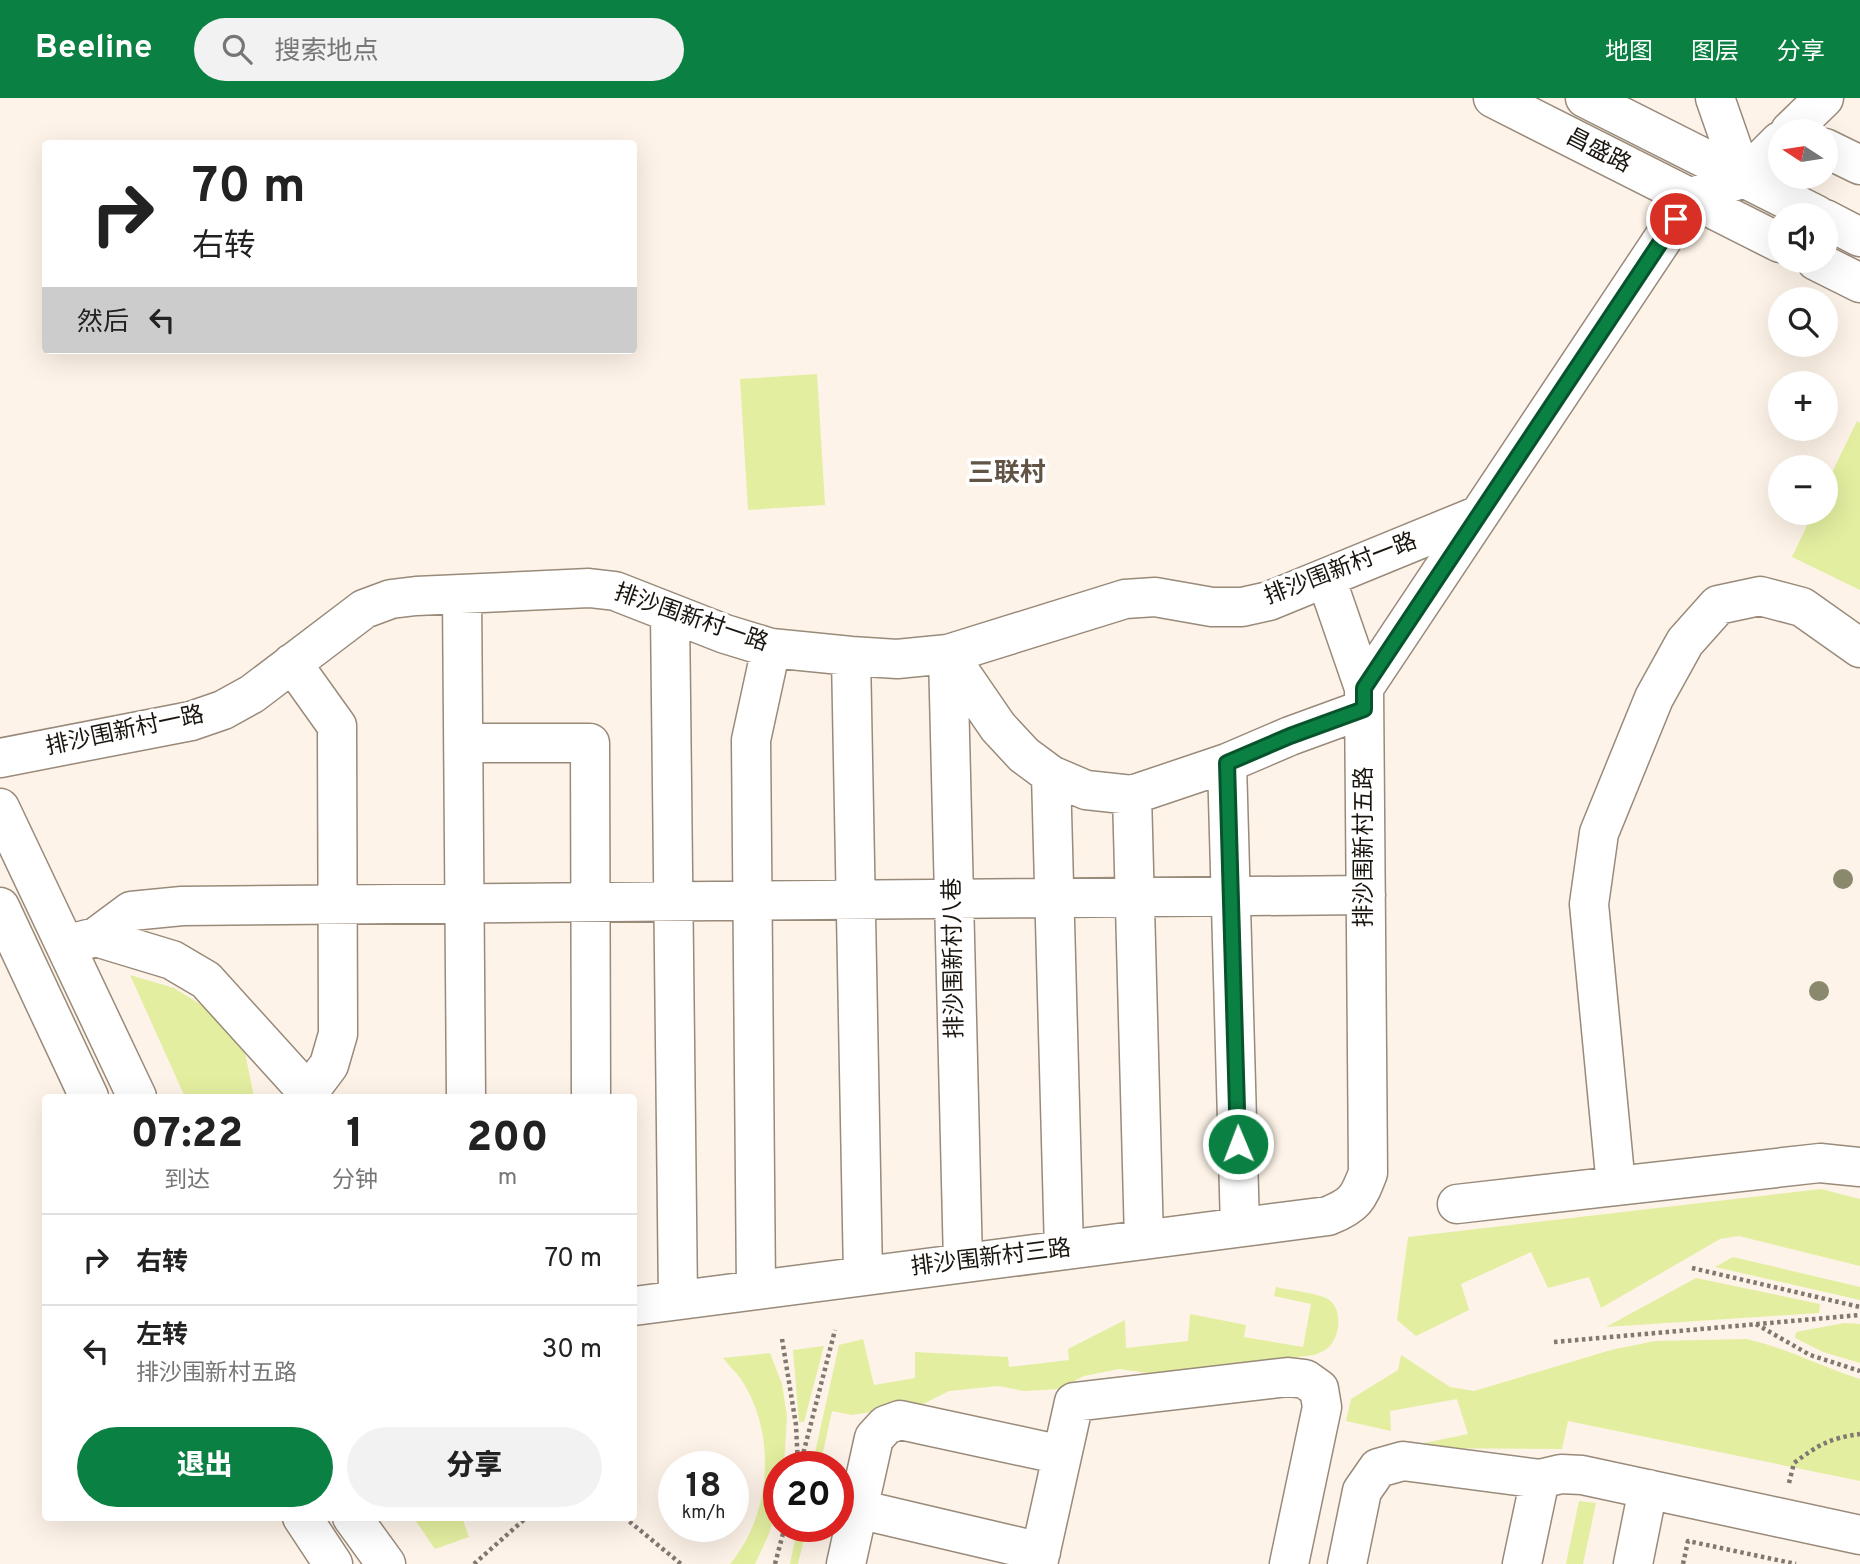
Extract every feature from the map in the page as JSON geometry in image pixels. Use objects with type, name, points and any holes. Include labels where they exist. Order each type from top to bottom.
[{"type":"street","name":"昌盛路","points":[[1493,98],[1768,237]]},
{"type":"street","name":"昌盛路","points":[[1585,98],[1793,203]]},
{"type":"street","points":[[1715,98],[1743,178]]},
{"type":"street","points":[[1802,119],[1824,98]]},
{"type":"street","points":[[948,654],[998,727],[1024,755],[1051,775],[1086,790],[1132,795],[1227,763],[1290,736],[1364,699],[1479,516],[1690,198],[1743,178],[1768,153]]},
{"type":"street","points":[[1838,154],[1860,164]]},
{"type":"street","points":[[1838,226],[1860,237]]},
{"type":"street","points":[[1838,272],[1860,283]]},
{"type":"street","name":"排沙围新村一路","points":[[0,758],[191,721],[223,710],[252,694],[364,609],[391,600],[416,596],[589,588],[615,591],[724,634],[771,648],[897,659],[948,654],[1125,599],[1155,597],[1212,607],[1242,607],[1269,601],[1479,516]]},
{"type":"street","name":"排沙围新村五路","points":[[1325,578],[1364,699],[1368,1173],[1361,1192],[1347,1208]]},
{"type":"street","points":[[462,594],[466,1094]]},
{"type":"street","points":[[1616,1186],[1589,904],[1599,833],[1654,698],[1685,642],[1718,605],[1760,596],[1802,607],[1860,648]]},
{"type":"street","points":[[670,613],[678,1300]]},
{"type":"street","points":[[756,1290],[751,740],[771,648]]},
{"type":"street","name":"排沙围新村八巷","points":[[948,654],[963,1263]]},
{"type":"street","points":[[850,656],[863,1276]]},
{"type":"street","points":[[292,663],[337,726],[338,1034],[328,1065],[311,1094]]},
{"type":"street","points":[[464,743],[590,743],[591,1094]]},
{"type":"street","points":[[1227,763],[1240,1227]]},
{"type":"street","points":[[1051,775],[1064,1250]]},
{"type":"street","points":[[1132,795],[1144,1240]]},
{"type":"street","points":[[0,808],[81,941],[136,1094]]},
{"type":"street","points":[[81,941],[131,911],[182,906],[1366,895]]},
{"type":"street","points":[[0,907],[88,1094]]},
{"type":"street","points":[[81,941],[172,960],[206,980],[309,1094]]},
{"type":"street","points":[[1457,1204],[1820,1163],[1860,1167]]},
{"type":"street","name":"排沙围新村三路","points":[[637,1306],[1328,1216],[1347,1208]]},
{"type":"street","points":[[858,1509],[1039,1558],[1074,1402],[1288,1377],[1305,1379],[1319,1389],[1322,1407],[1289,1564]]},
{"type":"street","points":[[846,1564],[874,1438],[886,1425],[900,1420],[1062,1455]]},
{"type":"street","points":[[1347,1564],[1362,1491],[1378,1468],[1403,1461],[1540,1479],[1561,1474],[1582,1475],[1860,1535]]},
{"type":"street","points":[[1522,1564],[1540,1479]]},
{"type":"street","points":[[1633,1564],[1648,1489]]},
{"type":"street","points":[[305,1521],[333,1564]]},
{"type":"street","points":[[355,1521],[386,1564]]},
{"type":"path","points":[[1692,1268],[1860,1307]]},
{"type":"path","points":[[1554,1342],[1860,1315]]},
{"type":"path","points":[[1755,1324],[1810,1354],[1860,1371]]},
{"type":"path","points":[[803,1451],[835,1330]]},
{"type":"path","points":[[782,1339],[798,1451]]},
{"type":"path","points":[[474,1564],[522,1521]]},
{"type":"path","points":[[629,1521],[681,1564]]},
{"type":"path","points":[[1683,1564],[1688,1541],[1796,1564]]},
{"type":"path","points":[[775,1564],[781,1542]]},
{"type":"green space","points":[[817,374],[825,505],[748,510],[740,379]]},
{"type":"green space","points":[[1857,421],[1860,423],[1860,590],[1792,557],[1807,525],[1838,525],[1838,460]]},
{"type":"green space","points":[[130,975],[174,988],[205,1007],[244,1048],[253,1094],[184,1094]]},
{"type":"green space","points":[[1821,1189],[1860,1199],[1860,1266],[1739,1236],[1720,1239],[1601,1308],[1589,1277],[1548,1288],[1531,1252],[1461,1284],[1469,1310],[1416,1336],[1397,1320],[1408,1237]]},
{"type":"green space","points":[[1733,1257],[1860,1287],[1860,1300],[1715,1267]]},
{"type":"green space","points":[[1696,1278],[1820,1304],[1819,1313],[1606,1327]]},
{"type":"green space","points":[[1276,1287],[1315,1295],[1332,1302],[1338,1314],[1338,1328],[1333,1342],[1314,1355],[1155,1374],[1119,1369],[1084,1376],[1059,1389],[1024,1391],[998,1386],[949,1391],[923,1404],[852,1415],[832,1411],[823,1451],[815,1451],[839,1345],[863,1339],[874,1385],[915,1378],[915,1352],[1008,1357],[1009,1367],[1069,1360],[1068,1349],[1125,1320],[1126,1348],[1188,1341],[1190,1314],[1246,1325],[1244,1337],[1303,1347],[1311,1304],[1274,1296]]},
{"type":"green space","points":[[1844,1323],[1860,1324],[1860,1363],[1823,1352],[1795,1338],[1796,1332]]},
{"type":"green space","points":[[1746,1339],[1860,1379],[1860,1481],[1568,1421],[1562,1449],[1400,1448],[1468,1434],[1457,1399],[1390,1411],[1391,1431],[1346,1421],[1351,1399],[1398,1370],[1401,1355],[1450,1387],[1474,1391],[1611,1350],[1655,1341]]},
{"type":"green space","points":[[824,1346],[804,1422],[799,1422],[793,1350]]},
{"type":"green space","points":[[770,1353],[782,1384],[787,1416],[785,1451],[764,1451],[753,1401],[741,1379],[723,1358]]},
{"type":"green space","points":[[763,1486],[763,1542],[765,1542],[755,1564],[730,1564],[745,1542],[749,1542],[749,1533]]},
{"type":"green space","points":[[1579,1501],[1596,1503],[1583,1564],[1566,1564]]},
{"type":"green space","points":[[416,1521],[463,1521],[469,1537],[435,1549]]},
{"type":"green space","points":[[795,1542],[803,1542],[798,1564],[790,1564]]},
{"type":"district","name":"三联村","points":[[1007,474]]},
{"type":"route","points":[[1238,1144],[1227,763],[1364,709],[1364,688],[1676,219]]}]
